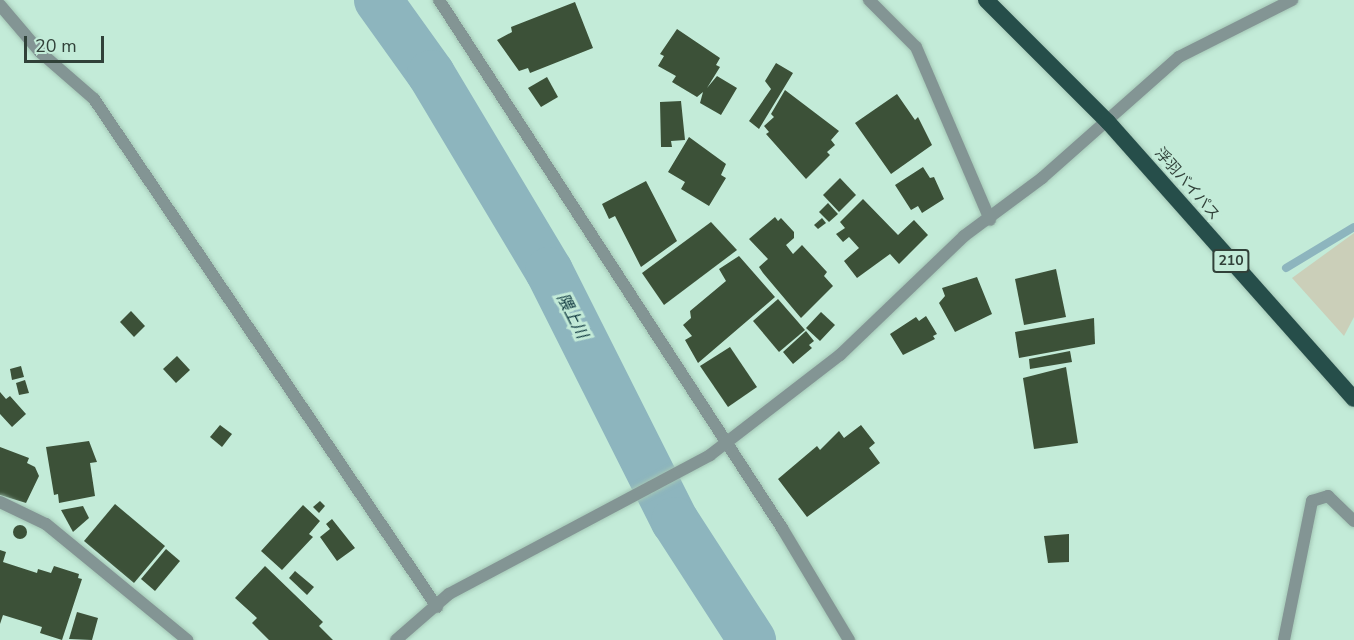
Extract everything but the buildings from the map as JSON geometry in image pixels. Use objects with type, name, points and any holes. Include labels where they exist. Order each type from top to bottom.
[{"type":"highway","name":"浮羽バイパス","points":[[986,0],[1108,122],[1354,399]]},
{"type":"street","points":[[439,0],[724,443],[782,528],[849,640]]},
{"type":"street","points":[[869,0],[916,47],[990,220]]},
{"type":"street","points":[[396,640],[437,607],[449,594],[710,455],[840,355],[964,236],[990,220],[1042,178],[1179,57],[1292,0]]},
{"type":"street","points":[[0,5],[40,52],[94,99],[437,607]]},
{"type":"street","points":[[1284,640],[1311,501],[1328,496],[1354,521]]},
{"type":"street","points":[[0,502],[46,524],[187,640]]},
{"type":"green space","points":[[1354,233],[1354,317],[1344,336],[1292,278]]},
{"type":"waterway","name":"隈上川","points":[[378,0],[431,74],[549,271],[675,521],[752,640]]},
{"type":"waterway","points":[[1286,268],[1354,227]]}]
